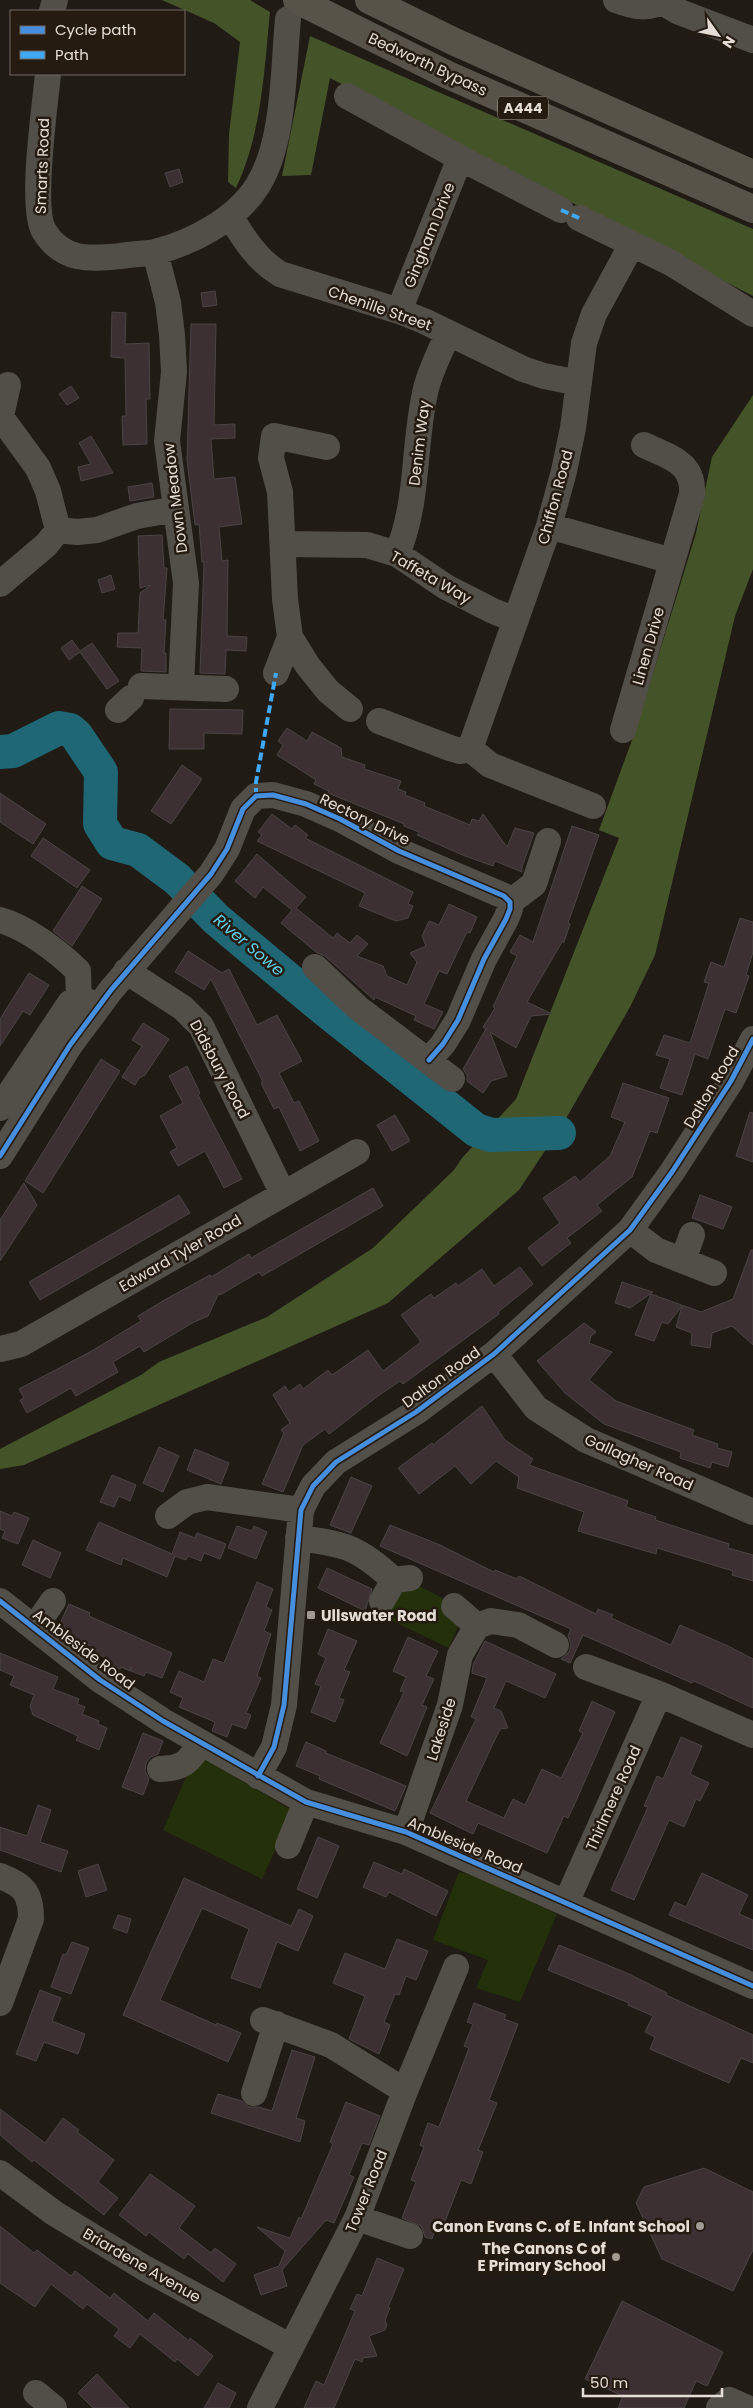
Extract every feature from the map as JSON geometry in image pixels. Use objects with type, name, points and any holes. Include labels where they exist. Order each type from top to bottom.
[{"type":"highway","name":"Bedworth Bypass","points":[[369,0],[455,42],[753,174]]},
{"type":"highway","name":"Bedworth Bypass","points":[[292,9],[448,75],[753,209]]},
{"type":"street","points":[[616,0],[634,7],[645,7],[666,0],[669,6],[677,11],[753,40]]},
{"type":"street","name":"Smarts Road","points":[[48,75],[38,190],[38,216],[44,230],[52,242],[64,251],[79,258],[155,252],[192,238],[230,216],[258,185],[277,131],[292,9]]},
{"type":"street","points":[[347,96],[460,158],[671,263],[753,314]]},
{"type":"street","name":"Gingham Drive","points":[[398,311],[460,158]]},
{"type":"street","name":"Chenille Street","points":[[230,216],[254,254],[280,274],[398,311],[523,368],[544,376],[579,383]]},
{"type":"street","name":"Chiffon Road","points":[[470,749],[549,526],[571,436],[584,343],[594,314],[632,244]]},
{"type":"street","name":"Down Meadow","points":[[155,252],[168,302],[172,335],[174,372],[167,441],[186,583],[181,686]]},
{"type":"street","name":"Denim Way","points":[[397,554],[413,502],[425,394],[430,373],[448,333]]},
{"type":"street","points":[[8,385],[1,416],[38,468],[48,491],[58,530]]},
{"type":"street","points":[[327,447],[274,436],[271,458],[280,492],[290,637],[308,666],[328,690],[350,710]]},
{"type":"street","name":"Linen Drive","points":[[624,730],[692,494],[693,483],[689,472],[681,463],[644,445]]},
{"type":"street","points":[[58,530],[77,532],[98,530],[137,516],[176,509]]},
{"type":"street","points":[[549,526],[672,561]]},
{"type":"street","points":[[0,584],[46,545],[58,530]]},
{"type":"street","name":"Taffeta Way","points":[[284,544],[367,545],[397,554],[460,594],[493,611],[516,620]]},
{"type":"street","points":[[276,673],[290,637]]},
{"type":"street","points":[[130,698],[181,686],[226,689]]},
{"type":"street","points":[[379,721],[450,748],[460,751],[470,749],[490,765],[593,806]]},
{"type":"street","name":"Rectory Drive","points":[[0,1156],[70,1045],[88,1003],[126,971],[211,874],[227,849],[243,809],[256,796],[272,795],[306,804],[340,819],[399,851],[504,896],[510,902]]},
{"type":"street","points":[[430,1060],[458,1020],[484,959],[506,919],[510,909],[510,902],[534,884],[548,841]]},
{"type":"street","points":[[0,920],[11,923],[49,947],[78,970],[88,1003]]},
{"type":"street","points":[[315,967],[358,1008],[430,1060],[452,1079]]},
{"type":"street","name":"Didsbury Road","points":[[126,971],[183,1008],[200,1026],[284,1194]]},
{"type":"street","name":"Rectory Drive","points":[[0,1108],[70,1003],[88,1003]]},
{"type":"street","name":"Dalton Road","points":[[258,1776],[274,1748],[284,1704],[301,1510],[313,1486],[336,1462],[416,1412],[494,1354],[630,1230],[672,1172],[731,1081],[753,1039]]},
{"type":"street","name":"Edward Tyler Road","points":[[0,1350],[21,1344],[357,1152]]},
{"type":"street","points":[[630,1230],[656,1250],[714,1273]]},
{"type":"street","points":[[683,1260],[692,1235]]},
{"type":"street","name":"Gallagher Road","points":[[494,1354],[536,1408],[586,1440],[753,1512]]},
{"type":"street","points":[[168,1516],[187,1502],[207,1497],[301,1510]]},
{"type":"street","points":[[298,1538],[340,1543],[370,1558],[395,1586]]},
{"type":"street","name":"Ambleside Road","points":[[0,1601],[100,1680],[258,1776],[306,1802],[406,1832],[753,1986]]},
{"type":"street","name":"Ambleside Road","points":[[35,1627],[53,1601]]},
{"type":"street","points":[[454,1606],[477,1626],[491,1620],[518,1626],[556,1645]]},
{"type":"street","name":"Lakeside","points":[[406,1832],[450,1705],[460,1654],[477,1626]]},
{"type":"street","points":[[586,1667],[659,1694],[753,1735]]},
{"type":"street","name":"Thirlmere Road","points":[[566,1903],[659,1694]]},
{"type":"street","points":[[160,1769],[177,1768],[188,1762],[201,1742]]},
{"type":"street","points":[[288,1846],[306,1802]]},
{"type":"street","points":[[0,1876],[15,1881],[27,1893],[31,1906],[31,1919],[0,2003]]},
{"type":"street","name":"Tower Road","points":[[260,2408],[358,2218],[405,2091],[457,1967]]},
{"type":"street","points":[[254,2093],[270,2022],[331,2045],[405,2091]]},
{"type":"street","name":"Briardene Avenue","points":[[0,2173],[54,2213],[146,2269],[291,2347]]},
{"type":"street","points":[[358,2218],[410,2236]]},
{"type":"street","points":[[719,2408],[729,2400],[747,2408]]},
{"type":"green space","points":[[162,0],[250,0],[270,12],[257,124],[245,167],[236,188],[228,182],[229,134],[240,42],[214,23]]},
{"type":"green space","points":[[310,36],[753,229],[753,296],[330,78],[311,175],[282,176]]},
{"type":"green space","points":[[753,395],[753,569],[735,616],[655,955],[630,1007],[564,1122],[519,1190],[388,1303],[24,1465],[0,1469],[0,1449],[141,1375],[159,1362],[267,1317],[373,1248],[454,1170],[462,1158],[516,1099],[619,838],[599,830],[635,732],[696,533],[712,457]]},
{"type":"green space","points":[[415,1584],[446,1600],[458,1626],[449,1648],[382,1616],[394,1596]]},
{"type":"green space","points":[[196,1754],[293,1811],[262,1879],[163,1830]]},
{"type":"green space","points":[[459,1872],[475,1876],[557,1914],[520,2002],[476,1988],[488,1960],[433,1940]]},
{"type":"building","points":[[179,169],[183,182],[170,187],[165,173]]},
{"type":"building","points":[[215,291],[217,305],[203,307],[201,293]]},
{"type":"building","points":[[112,312],[126,313],[125,344],[149,343],[150,399],[146,399],[147,444],[123,445],[122,416],[126,416],[125,358],[111,357]]},
{"type":"building","points":[[191,324],[216,324],[214,425],[235,424],[235,438],[211,439],[214,479],[235,477],[242,524],[219,527],[222,561],[228,560],[227,636],[247,637],[246,651],[226,650],[225,674],[200,673],[204,562],[202,562],[199,524],[195,525],[187,460]]},
{"type":"building","points":[[71,386],[79,398],[67,405],[59,394]]},
{"type":"building","points":[[91,436],[113,473],[81,481],[78,467],[91,464],[79,443]]},
{"type":"building","points":[[152,483],[154,497],[130,501],[128,487]]},
{"type":"building","points":[[162,535],[164,568],[167,568],[163,620],[166,620],[164,653],[166,653],[166,672],[141,671],[142,648],[117,647],[118,633],[138,633],[140,593],[151,585],[140,588],[138,536]]},
{"type":"building","points":[[111,575],[115,589],[102,593],[98,580]]},
{"type":"building","points":[[72,640],[80,651],[92,643],[119,681],[107,689],[80,652],[69,660],[61,648]]},
{"type":"building","points":[[170,709],[243,710],[242,734],[204,733],[204,749],[169,749]]},
{"type":"building","points":[[287,728],[307,741],[312,732],[341,748],[342,757],[365,765],[364,769],[401,781],[398,789],[406,792],[405,795],[425,803],[424,806],[470,825],[472,819],[479,821],[483,814],[507,847],[515,828],[534,833],[522,872],[495,861],[493,866],[465,856],[417,835],[419,832],[404,826],[404,824],[328,793],[329,791],[314,784],[316,780],[277,755],[283,745],[278,741]]},
{"type":"building","points":[[182,765],[202,779],[171,824],[151,811]]},
{"type":"building","points":[[0,793],[46,824],[33,844],[0,822]]},
{"type":"building","points":[[272,814],[292,829],[295,825],[308,835],[305,838],[413,892],[408,904],[413,906],[408,918],[396,921],[359,906],[365,893],[257,841],[262,835],[258,832]]},
{"type":"building","points":[[572,826],[599,835],[568,923],[570,924],[564,942],[562,942],[527,1002],[552,1014],[531,1016],[516,1048],[490,1032],[507,1076],[491,1081],[483,1093],[467,1081],[467,1075],[463,1069],[486,1029],[483,1027],[495,1008],[493,1007],[517,956],[510,952],[520,935],[533,942]]},
{"type":"building","points":[[43,838],[90,870],[77,888],[31,856]]},
{"type":"building","points":[[257,854],[306,897],[296,908],[333,938],[337,933],[350,943],[357,935],[368,944],[357,956],[383,966],[387,976],[407,985],[417,962],[410,953],[426,946],[422,936],[429,921],[439,925],[449,904],[477,917],[470,933],[467,932],[447,974],[439,971],[424,1004],[443,1012],[434,1029],[414,1020],[416,1016],[375,997],[374,1000],[325,956],[316,952],[281,923],[292,910],[263,887],[255,898],[235,881]]},
{"type":"building","points":[[82,886],[102,899],[72,946],[53,931]]},
{"type":"building","points":[[740,918],[753,922],[753,952],[746,975],[749,976],[736,1013],[725,1009],[708,1059],[695,1054],[682,1095],[660,1088],[670,1059],[656,1055],[664,1035],[690,1043],[709,983],[704,982],[711,962],[724,967]]},
{"type":"building","points":[[188,951],[222,973],[229,969],[257,1025],[277,1015],[302,1061],[279,1073],[294,1103],[299,1101],[319,1141],[300,1151],[279,1107],[274,1109],[261,1083],[263,1082],[211,979],[204,990],[175,972]]},
{"type":"building","points":[[29,973],[49,985],[30,1015],[23,1011],[0,1046],[0,1019]]},
{"type":"building","points":[[143,1023],[169,1039],[145,1075],[139,1078],[135,1085],[122,1077],[142,1046],[132,1040]]},
{"type":"building","points":[[101,1059],[120,1071],[43,1193],[25,1181]]},
{"type":"building","points":[[187,1066],[200,1093],[198,1095],[242,1179],[224,1188],[205,1151],[178,1166],[170,1152],[177,1148],[160,1116],[183,1103],[169,1076]]},
{"type":"building","points":[[623,1083],[669,1098],[657,1133],[650,1131],[632,1177],[597,1205],[602,1211],[567,1238],[571,1243],[542,1266],[528,1248],[560,1223],[543,1198],[575,1176],[580,1182],[610,1156],[625,1122],[611,1117]]},
{"type":"building","points":[[750,1112],[753,1113],[753,1162],[736,1156]]},
{"type":"building","points":[[395,1115],[410,1141],[392,1151],[377,1125]]},
{"type":"building","points":[[24,1183],[37,1205],[0,1261],[0,1220]]},
{"type":"building","points":[[373,1188],[383,1206],[262,1276],[259,1272],[220,1295],[219,1293],[208,1316],[192,1323],[144,1352],[140,1346],[113,1362],[118,1372],[76,1396],[71,1388],[27,1413],[20,1400],[24,1398],[19,1389],[90,1352],[141,1321],[138,1316],[168,1298],[210,1275],[211,1277],[249,1254],[251,1258]]},
{"type":"building","points":[[179,1195],[190,1213],[40,1300],[29,1282]]},
{"type":"building","points":[[700,1195],[732,1207],[723,1229],[692,1218]]},
{"type":"building","points":[[751,1250],[753,1250],[753,1345],[732,1326],[712,1333],[710,1348],[691,1345],[692,1333],[676,1327],[682,1306],[668,1324],[662,1322],[654,1341],[635,1335],[651,1294],[701,1312],[733,1299]]},
{"type":"building","points":[[520,1267],[533,1284],[498,1312],[499,1314],[403,1384],[400,1381],[378,1396],[329,1434],[325,1429],[303,1445],[283,1492],[262,1484],[284,1433],[281,1430],[290,1423],[273,1395],[285,1386],[289,1392],[300,1384],[303,1389],[328,1370],[332,1375],[368,1350],[383,1371],[421,1342],[401,1315],[431,1294],[434,1298],[456,1283],[458,1286],[482,1269],[494,1286]]},
{"type":"building","points":[[622,1282],[653,1292],[630,1308],[615,1303]]},
{"type":"building","points":[[584,1323],[596,1332],[591,1336],[589,1343],[612,1352],[589,1380],[616,1401],[694,1430],[692,1435],[718,1444],[717,1448],[732,1452],[728,1467],[712,1462],[710,1468],[680,1458],[681,1452],[604,1424],[565,1393],[537,1361]]},
{"type":"building","points":[[482,1406],[505,1440],[533,1459],[529,1465],[628,1501],[626,1507],[656,1517],[655,1520],[729,1544],[728,1548],[753,1555],[753,1581],[732,1575],[733,1571],[657,1548],[656,1554],[578,1531],[584,1512],[517,1488],[519,1477],[496,1461],[471,1484],[455,1466],[419,1494],[398,1468],[432,1443],[433,1445]]},
{"type":"building","points":[[159,1447],[179,1456],[163,1492],[143,1483]]},
{"type":"building","points":[[195,1449],[229,1463],[221,1484],[187,1470]]},
{"type":"building","points":[[112,1475],[136,1485],[130,1501],[119,1496],[114,1507],[100,1502]]},
{"type":"building","points":[[351,1477],[372,1486],[351,1533],[330,1525]]},
{"type":"building","points":[[0,1511],[12,1516],[14,1512],[29,1518],[18,1544],[2,1538],[5,1531],[0,1529]]},
{"type":"building","points":[[99,1522],[172,1554],[180,1532],[195,1538],[197,1533],[226,1544],[220,1559],[204,1553],[201,1561],[188,1556],[186,1560],[175,1556],[167,1577],[123,1558],[121,1565],[86,1550]]},
{"type":"building","points":[[390,1525],[440,1545],[494,1572],[495,1570],[517,1579],[519,1576],[596,1614],[598,1609],[613,1615],[611,1618],[671,1645],[680,1625],[728,1646],[753,1659],[753,1708],[694,1681],[692,1683],[583,1635],[570,1663],[561,1659],[569,1652],[571,1644],[568,1636],[571,1629],[380,1546]]},
{"type":"building","points":[[237,1526],[252,1531],[254,1526],[267,1532],[256,1559],[228,1548]]},
{"type":"building","points":[[33,1540],[61,1553],[50,1578],[22,1565]]},
{"type":"building","points":[[327,1568],[372,1589],[365,1611],[318,1588]]},
{"type":"building","points":[[257,1582],[273,1589],[266,1607],[272,1610],[264,1631],[271,1634],[257,1676],[261,1678],[246,1713],[251,1715],[246,1729],[232,1724],[227,1737],[212,1731],[215,1722],[179,1707],[183,1698],[170,1692],[179,1671],[204,1682],[213,1659],[224,1663]]},
{"type":"building","points":[[69,1604],[90,1613],[89,1616],[172,1653],[162,1678],[146,1672],[144,1676],[131,1671],[131,1667],[130,1671],[104,1662],[106,1658],[94,1652],[95,1648],[69,1636],[70,1633],[58,1628]]},
{"type":"building","points":[[328,1629],[357,1641],[344,1670],[350,1672],[339,1698],[344,1700],[335,1722],[311,1712],[321,1686],[315,1684],[326,1658],[318,1654]]},
{"type":"building","points":[[408,1637],[438,1651],[426,1676],[434,1679],[422,1705],[427,1707],[407,1756],[380,1743],[404,1692],[400,1691],[406,1677],[393,1671]]},
{"type":"building","points":[[485,1641],[556,1674],[545,1698],[506,1681],[494,1708],[501,1711],[508,1728],[500,1729],[466,1801],[504,1818],[513,1799],[525,1805],[542,1769],[561,1778],[583,1733],[579,1731],[592,1701],[615,1712],[568,1818],[564,1816],[547,1853],[478,1823],[473,1834],[430,1813],[476,1719],[471,1717],[487,1678],[472,1673],[473,1665]]},
{"type":"building","points":[[0,1653],[58,1677],[53,1689],[79,1699],[77,1704],[85,1707],[82,1714],[99,1721],[98,1724],[107,1728],[99,1750],[76,1740],[78,1736],[33,1715],[30,1706],[34,1695],[10,1685],[14,1676],[0,1670]]},
{"type":"building","points":[[143,1733],[163,1741],[158,1754],[151,1757],[146,1763],[145,1771],[149,1779],[143,1795],[122,1787]]},
{"type":"building","points":[[681,1737],[702,1746],[690,1774],[709,1783],[700,1801],[696,1799],[684,1827],[669,1820],[634,1900],[611,1890],[648,1807],[644,1806],[657,1776],[663,1779]]},
{"type":"building","points":[[306,1742],[326,1751],[326,1753],[406,1786],[395,1811],[319,1779],[320,1776],[296,1766]]},
{"type":"building","points":[[38,1805],[51,1810],[40,1842],[68,1851],[61,1872],[0,1850],[0,1827],[27,1836]]},
{"type":"building","points":[[318,1837],[339,1846],[317,1898],[297,1889]]},
{"type":"building","points":[[374,1862],[402,1874],[404,1869],[448,1891],[436,1916],[389,1892],[386,1897],[363,1887]]},
{"type":"building","points":[[98,1864],[107,1890],[86,1897],[78,1871]]},
{"type":"building","points":[[702,1873],[748,1895],[739,1914],[753,1920],[753,1950],[669,1915],[675,1902],[686,1907]]},
{"type":"building","points":[[184,1878],[291,1926],[299,1909],[313,1916],[298,1951],[277,1942],[260,1988],[231,1978],[249,1929],[202,1908],[160,2000],[216,2025],[217,2023],[241,2033],[228,2062],[123,2015]]},
{"type":"building","points":[[118,1915],[131,1919],[127,1933],[113,1928]]},
{"type":"building","points":[[397,1939],[428,1951],[416,1980],[406,1976],[399,1995],[395,1994],[384,2022],[390,2025],[379,2054],[349,2039],[365,1996],[333,1983],[345,1953],[385,1969]]},
{"type":"building","points":[[72,1942],[89,1948],[71,1994],[51,1987],[63,1954],[66,1955]]},
{"type":"building","points":[[559,1945],[629,1974],[667,1993],[666,1995],[753,2035],[753,2063],[741,2058],[729,2083],[650,2049],[655,2037],[645,2032],[653,2016],[628,2005],[629,2003],[548,1970]]},
{"type":"building","points":[[40,1990],[61,1998],[52,2021],[85,2034],[78,2054],[44,2042],[36,2061],[16,2054]]},
{"type":"building","points":[[474,2003],[506,2015],[504,2019],[518,2024],[489,2100],[497,2103],[478,2150],[483,2152],[471,2184],[461,2180],[440,2234],[434,2232],[432,2239],[425,2237],[421,2226],[402,2218],[416,2182],[411,2180],[424,2147],[420,2145],[428,2123],[439,2127],[469,2048],[464,2046],[473,2024],[467,2022]]},
{"type":"building","points":[[292,2050],[315,2057],[296,2118],[305,2121],[300,2142],[211,2113],[218,2094],[242,2101],[249,2107],[259,2107],[272,2111]]},
{"type":"building","points":[[346,2102],[380,2116],[369,2145],[362,2143],[349,2175],[354,2177],[334,2223],[326,2220],[282,2270],[287,2286],[261,2295],[254,2275],[279,2266],[285,2251],[257,2227],[290,2238],[299,2217],[301,2219],[333,2144],[330,2142]]},
{"type":"building","points":[[0,2109],[45,2143],[63,2118],[79,2130],[77,2132],[114,2160],[98,2182],[118,2198],[104,2215],[34,2160],[32,2162],[0,2135]]},
{"type":"building","name":"Canon Evans C. of E. Infant School","points":[[704,2168],[753,2192],[753,2250],[733,2291],[662,2259],[636,2203],[644,2187]]},
{"type":"building","points":[[150,2174],[195,2206],[179,2228],[211,2253],[215,2248],[236,2264],[223,2282],[188,2254],[184,2259],[149,2232],[146,2236],[119,2215]]},
{"type":"building","points":[[0,2226],[34,2253],[37,2250],[71,2276],[75,2271],[110,2298],[114,2293],[148,2321],[154,2313],[189,2341],[190,2338],[213,2356],[198,2376],[177,2359],[175,2362],[140,2334],[130,2348],[114,2336],[119,2329],[87,2304],[83,2309],[51,2284],[35,2307],[0,2283]]},
{"type":"building","points":[[377,2258],[404,2269],[388,2307],[390,2308],[385,2320],[387,2325],[385,2330],[369,2336],[377,2356],[363,2358],[362,2362],[355,2359],[334,2408],[304,2408],[316,2381],[324,2385],[355,2311],[350,2309],[357,2294],[362,2296]]},
{"type":"building","points":[[622,2301],[723,2352],[707,2386],[696,2381],[684,2408],[618,2408],[623,2396],[585,2379]]},
{"type":"building","points":[[97,2374],[129,2408],[93,2408],[78,2393]]},
{"type":"building","points":[[218,2383],[236,2393],[229,2408],[204,2408]]},
{"type":"waterway","name":"River Sowe","points":[[0,752],[13,751],[59,728],[70,730],[76,735],[101,772],[100,824],[112,843],[138,850],[177,879],[216,919],[323,1008],[476,1130],[491,1135],[559,1133]]},
{"type":"marked path","points":[[561,210],[579,218]]},
{"type":"marked path","points":[[256,796],[256,782],[276,673]]},
{"type":"cycle path","points":[[0,1156],[70,1045],[111,990],[211,874],[227,849],[243,809],[256,796],[273,795],[306,804],[340,819],[399,851],[504,896],[510,902],[510,909],[506,919],[484,959],[458,1020],[443,1044],[429,1060]]},
{"type":"cycle path","points":[[258,1776],[274,1747],[284,1705],[301,1510],[313,1486],[336,1462],[416,1412],[494,1354],[630,1230],[672,1172],[731,1081],[753,1039]]},
{"type":"cycle path","points":[[0,1601],[100,1680],[163,1721],[306,1802],[406,1832],[753,1986]]},
{"type":"place","name":"Ullswater Road","points":[[311,1615]]},
{"type":"place","name":"Canon Evans C. of E. Infant School","points":[[700,2226]]},
{"type":"place","name":"The Canons C of E Primary School","points":[[616,2257]]}]
